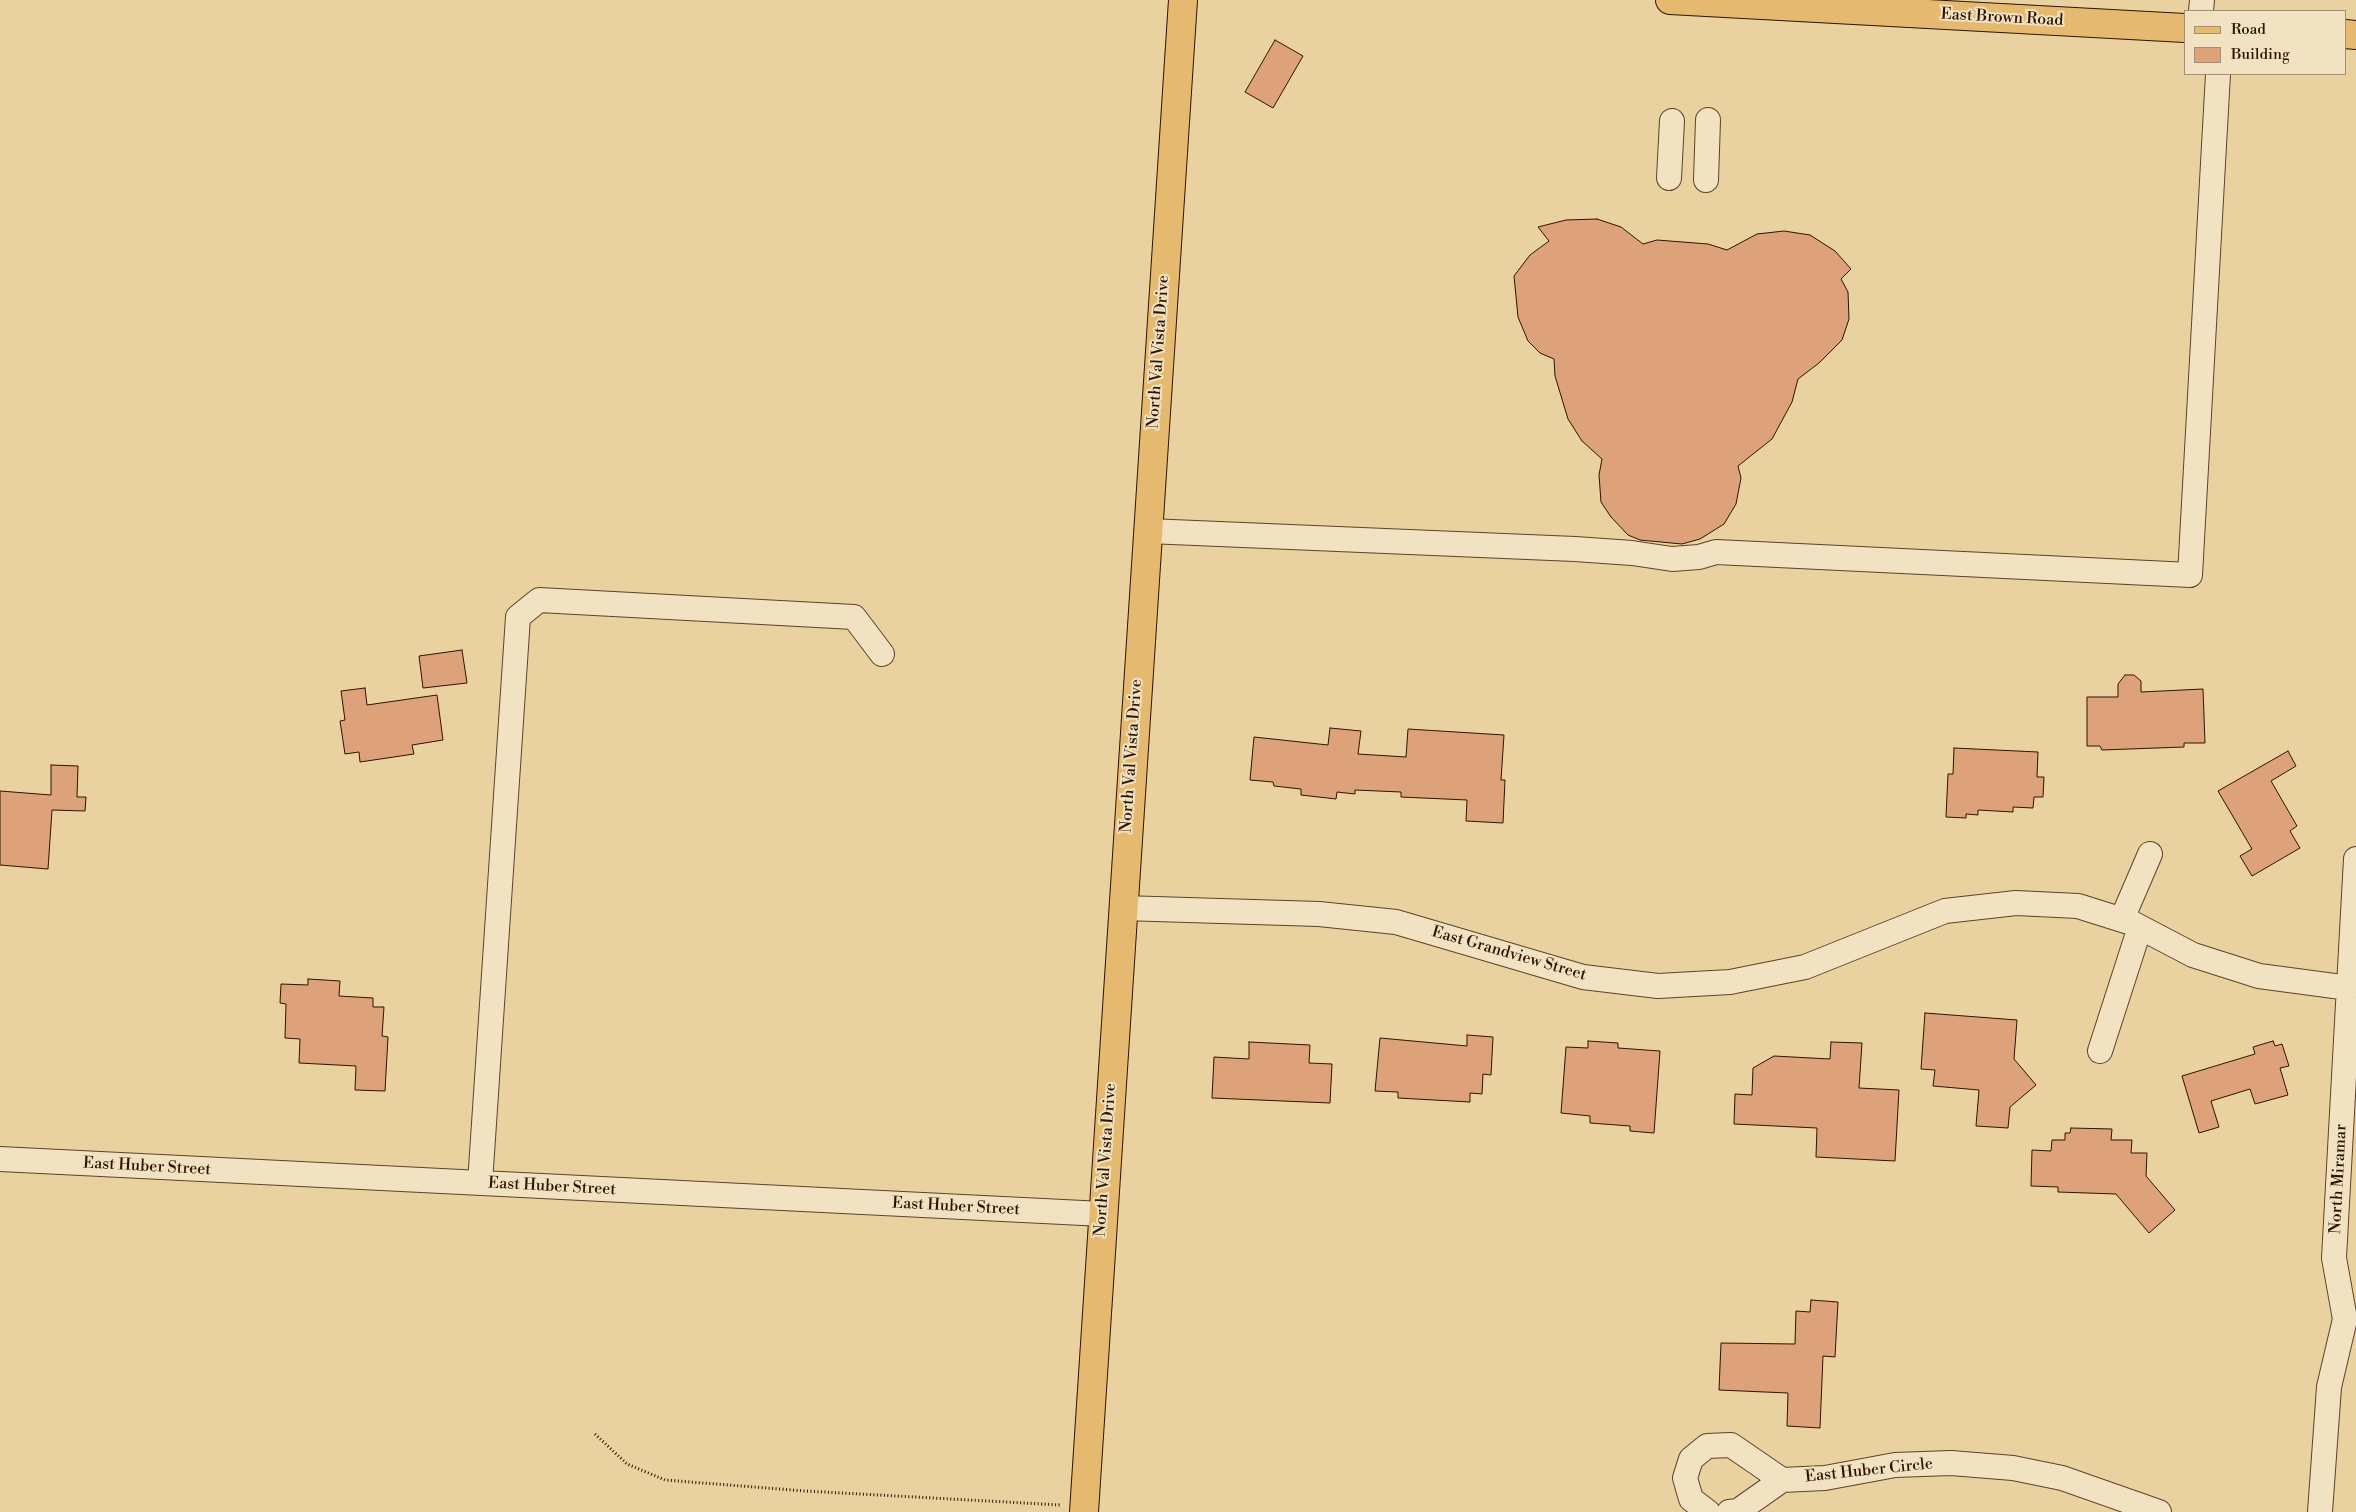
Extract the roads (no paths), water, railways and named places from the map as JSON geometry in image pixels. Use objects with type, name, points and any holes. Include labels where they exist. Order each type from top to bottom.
[{"type":"main road","name":"North Val Vista Drive","points":[[1084,1509],[1183,0]]},
{"type":"main road","name":"East Brown Road","points":[[1686,0],[2184,28]]},
{"type":"street","points":[[1148,531],[1575,549],[1632,553],[1672,559],[1700,557],[1716,552],[2190,574],[2218,75]]},
{"type":"street","points":[[1706,180],[1708,120]]},
{"type":"street","points":[[1669,178],[1672,121]]},
{"type":"street","points":[[480,1183],[518,618],[539,600],[854,617],[882,654]]},
{"type":"street","points":[[2100,1051],[2150,854]]},
{"type":"street","name":"North Miramar","points":[[2320,1512],[2329,1387],[2345,1319],[2334,1258],[2356,859]]},
{"type":"street","name":"East Grandview Street","points":[[1122,908],[1319,914],[1396,922],[1583,977],[1658,986],[1730,982],[1805,968],[1945,911],[2016,903],[2078,906],[2131,923],[2193,955],[2259,976],[2348,988]]},
{"type":"street","name":"East Huber Street","points":[[0,1159],[1103,1214]]},
{"type":"street","name":"East Huber Circle","points":[[1708,1512],[1691,1499],[1685,1478],[1692,1459],[1708,1446],[1731,1444],[1782,1480]]},
{"type":"street","name":"East Huber Circle","points":[[1729,1512],[1738,1511],[1782,1480],[1825,1478],[1895,1465],[1952,1463],[2013,1468],[2062,1478],[2159,1512]]}]
